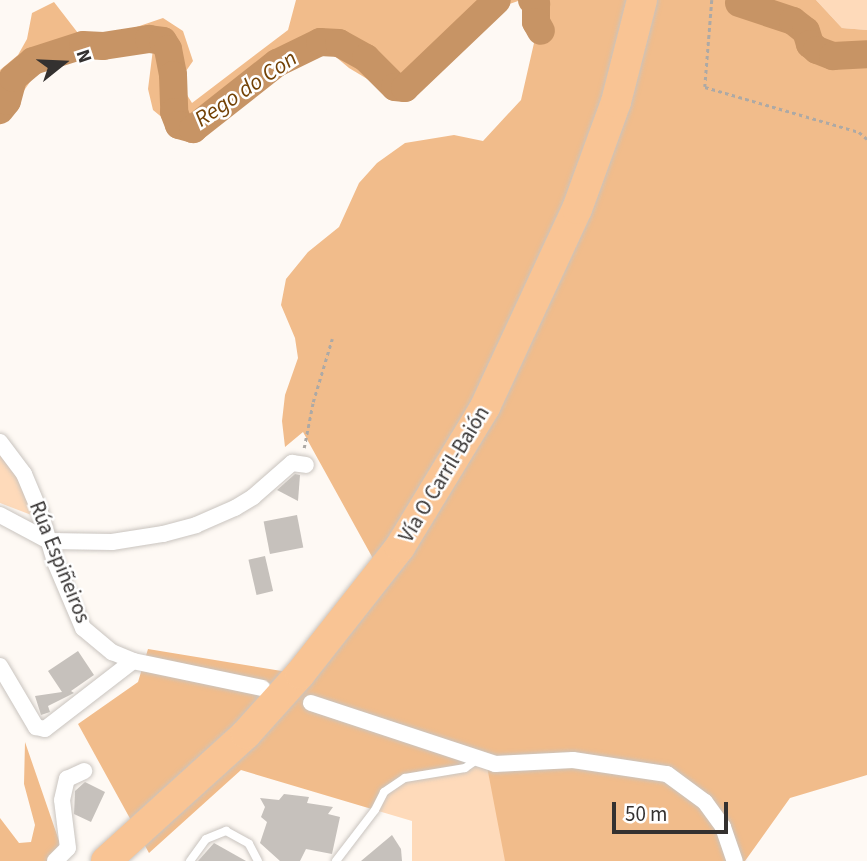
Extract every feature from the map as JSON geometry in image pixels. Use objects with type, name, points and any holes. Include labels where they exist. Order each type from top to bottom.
[{"type":"highway","name":"Vía O Carril-Baión","points":[[106,861],[246,734],[300,674],[400,547],[485,407],[577,209],[616,102],[642,0]]},
{"type":"street","name":"Rúa Espiñeiros","points":[[0,442],[24,474],[83,628],[112,652],[132,661],[262,688]]},
{"type":"street","points":[[0,515],[48,541],[111,542],[163,534],[196,525],[253,497],[299,464]]},
{"type":"street","points":[[0,666],[36,727],[45,729],[132,661]]},
{"type":"street","points":[[311,703],[495,764],[573,761],[667,774],[705,802],[723,827],[734,861]]},
{"type":"street","points":[[55,861],[68,848],[62,800],[67,779],[84,771]]},
{"type":"lane","points":[[336,861],[384,792],[405,778],[465,768],[478,759]]},
{"type":"lane","points":[[190,861],[206,839],[226,831],[249,844],[258,861]]},
{"type":"path","points":[[712,0],[705,87],[859,132],[867,139]]},
{"type":"path","points":[[299,464],[304,452],[313,402],[332,340]]},
{"type":"shaded area","points":[[296,0],[521,0],[504,6],[411,92],[394,95],[349,68],[330,52],[282,73],[208,133],[187,138],[153,110],[148,89],[153,49],[53,62],[32,79],[0,125],[0,70],[18,55],[27,39],[32,13],[54,2],[81,37],[113,35],[163,18],[183,31],[193,61],[186,71],[184,90],[192,103],[288,30]]},
{"type":"shaded area","points":[[521,0],[816,0],[842,28],[867,30],[867,775],[790,798],[745,861],[505,861],[485,756],[465,768],[424,773],[384,792],[375,810],[241,770],[149,853],[78,724],[138,682],[148,649],[300,674],[381,573],[303,432],[285,447],[282,421],[285,395],[298,358],[295,338],[281,305],[286,279],[308,252],[339,227],[359,183],[377,163],[405,143],[454,135],[483,141],[521,100],[534,43],[529,16]]},
{"type":"shaded area","points":[[816,0],[867,0],[867,30],[842,28]]},
{"type":"shaded area","points":[[0,442],[24,474],[34,516],[0,503]]},
{"type":"shaded area","points":[[25,742],[66,861],[0,861],[0,818],[19,843],[31,842],[35,825],[24,784]]},
{"type":"shaded area","points":[[495,764],[510,861],[412,861],[412,821],[375,810],[384,792],[424,773]]},
{"type":"building","points":[[295,474],[300,475],[298,501],[277,490]]},
{"type":"building","points":[[297,515],[303,547],[270,554],[264,521]]},
{"type":"building","points":[[265,556],[273,591],[257,595],[248,560]]},
{"type":"building","points":[[78,651],[94,675],[71,691],[74,693],[48,706],[50,712],[41,715],[35,696],[62,692],[48,671]]},
{"type":"building","points":[[85,782],[105,792],[91,822],[74,814],[75,791]]},
{"type":"building","points":[[284,794],[309,797],[307,803],[333,807],[328,814],[340,817],[332,854],[306,849],[300,861],[280,861],[260,843],[267,822],[261,817],[265,807],[260,798],[279,800]]},
{"type":"building","points":[[392,835],[401,849],[402,861],[361,861]]},
{"type":"building","points":[[214,843],[246,861],[198,861]]},
{"type":"waterway","name":"Rego do Con","points":[[0,110],[7,101],[13,78],[33,61],[83,45],[103,46],[149,39],[163,41],[168,49],[173,75],[174,112],[179,125],[193,129],[277,63],[320,42],[339,43],[366,58],[395,87],[405,88],[497,0]]},
{"type":"waterway","name":"Rego do Con","points":[[532,0],[536,4],[536,22],[541,31]]},
{"type":"waterway","name":"Rego do Con","points":[[739,3],[793,21],[806,31],[810,44],[817,50],[833,56],[867,54]]}]
